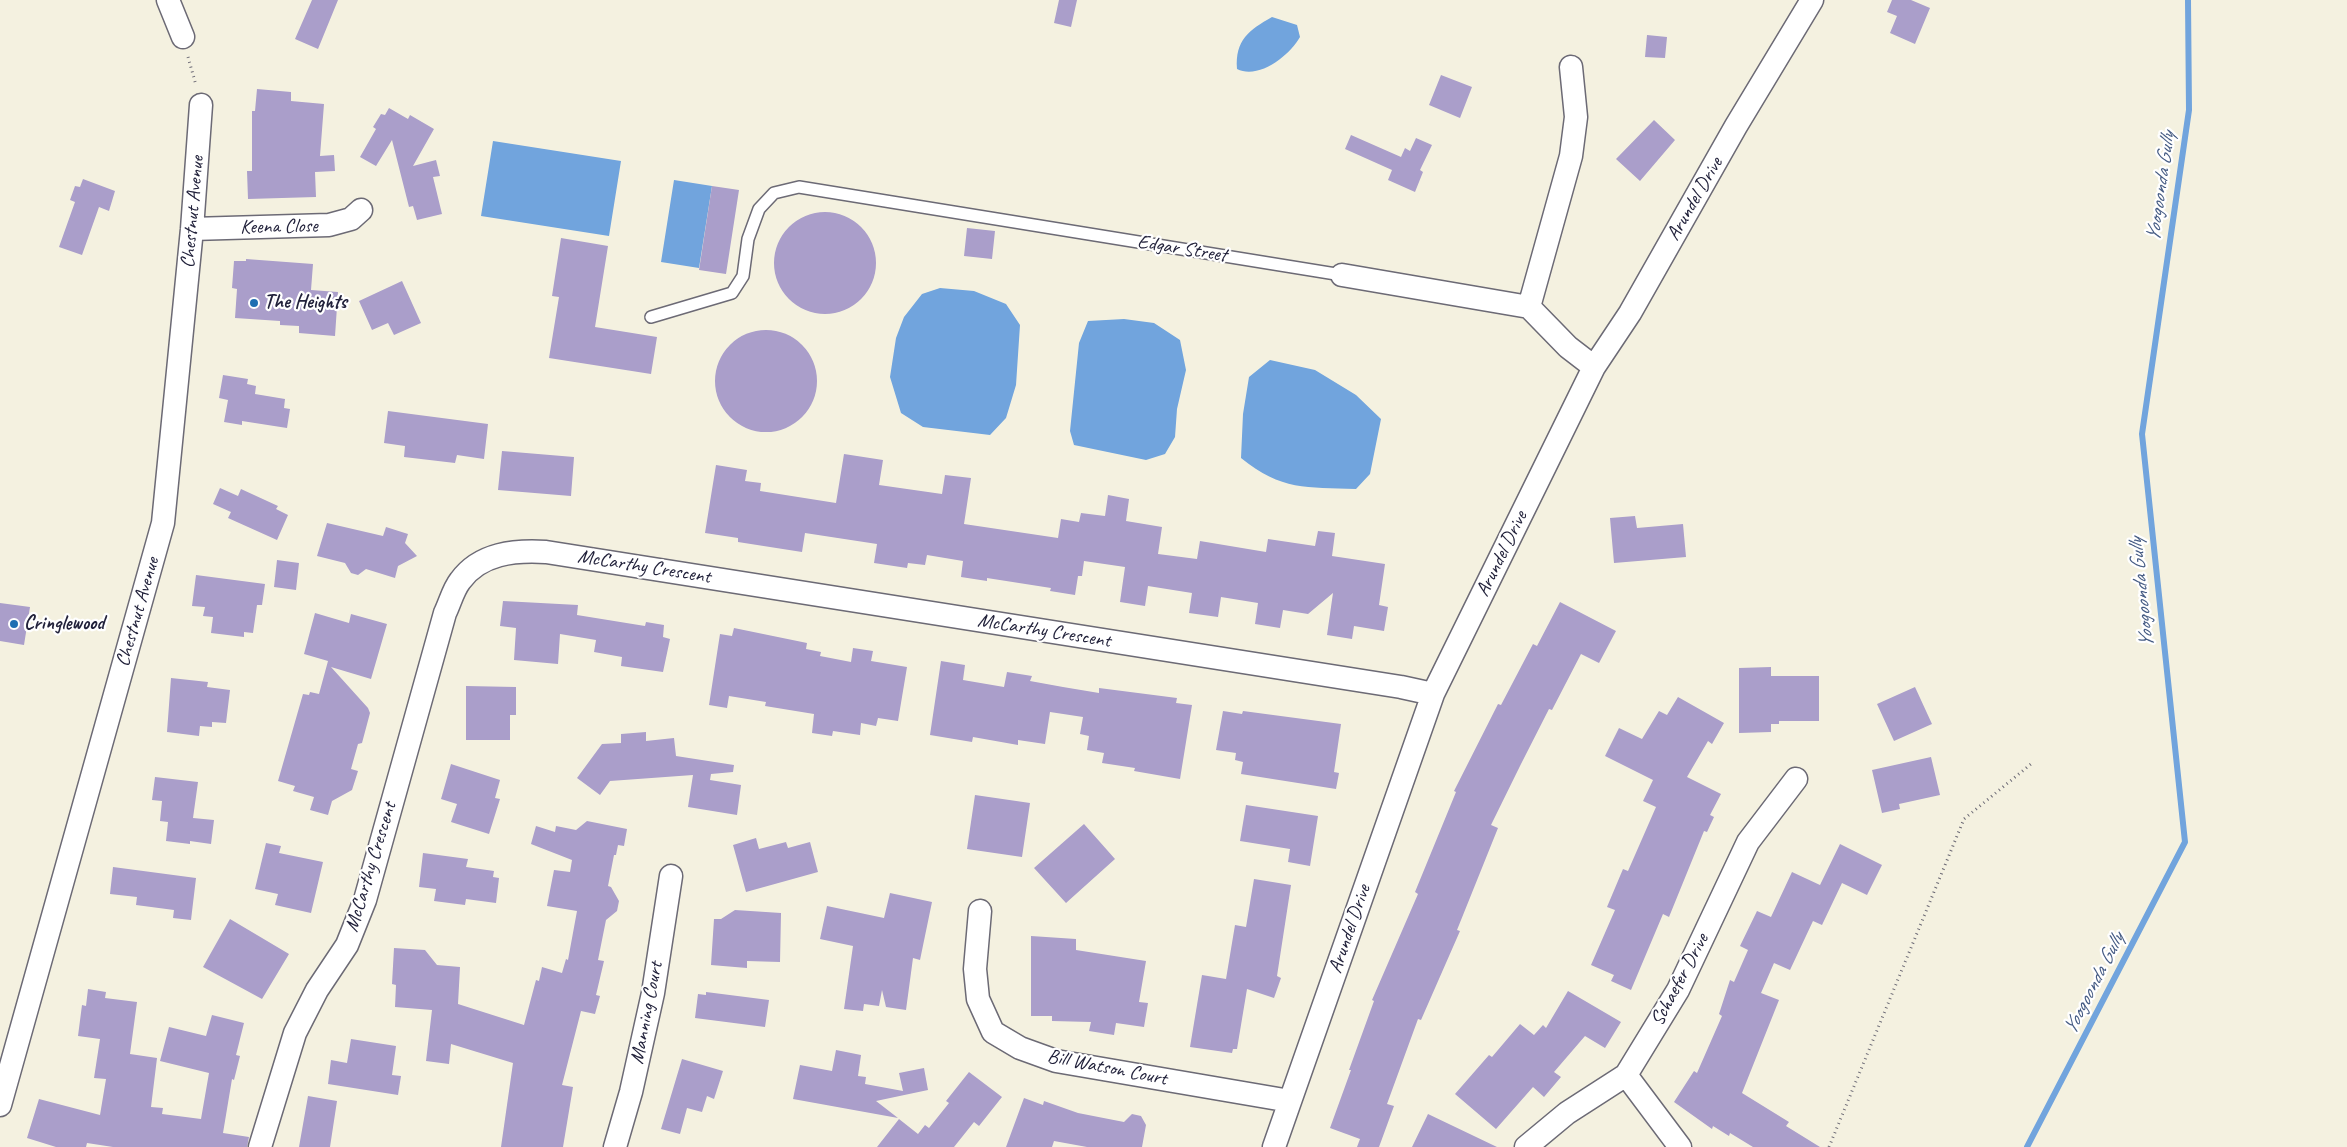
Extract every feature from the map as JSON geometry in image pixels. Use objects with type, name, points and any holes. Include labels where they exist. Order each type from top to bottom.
[{"type":"street","points":[[168,0],[183,38]]},
{"type":"street","name":"Arundel Drive","points":[[1274,1147],[1433,694],[1594,367],[1630,313],[1736,126],[1812,0]]},
{"type":"street","points":[[1571,67],[1576,117],[1571,156],[1529,307],[1562,340],[1594,367]]},
{"type":"street","name":"Chestnut Avenue","points":[[0,1105],[163,523],[192,229],[201,105]]},
{"type":"street","name":"Keena Close","points":[[192,229],[329,225],[351,219],[361,210]]},
{"type":"street","name":"Edgar Street","points":[[1342,276],[1529,307]]},
{"type":"street","name":"McCarthy Crescent","points":[[260,1147],[295,1033],[317,990],[347,945],[365,900],[445,613],[460,581],[480,563],[499,554],[520,550],[564,555],[1401,687],[1433,694]]},
{"type":"street","name":"Schaefer Drive","points":[[1526,1147],[1567,1114],[1626,1075],[1678,990],[1748,842],[1796,778]]},
{"type":"street","name":"Manning Court","points":[[615,1147],[631,1092],[653,993],[671,876]]},
{"type":"street","name":"Bill Watson Court","points":[[980,911],[975,969],[978,999],[993,1032],[1020,1048],[1056,1062],[1290,1101]]},
{"type":"street","points":[[1626,1075],[1680,1147]]},
{"type":"lane","name":"Edgar Street","points":[[651,317],[732,293],[743,276],[748,238],[759,209],[774,192],[799,186],[1342,276]]},
{"type":"path","points":[[1829,1147],[1964,819],[2031,764]]},
{"type":"water","points":[[1272,17],[1297,25],[1300,37],[1289,51],[1273,64],[1255,71],[1246,72],[1237,69],[1238,50],[1245,37]]},
{"type":"water","points":[[493,141],[621,161],[609,236],[481,216]]},
{"type":"water","points":[[674,180],[712,186],[699,268],[661,262]]},
{"type":"water","points":[[940,288],[974,291],[1006,304],[1020,325],[1016,385],[1006,418],[990,435],[923,427],[901,413],[890,377],[896,338],[904,317],[922,294]]},
{"type":"water","points":[[1124,319],[1154,323],[1180,340],[1186,370],[1177,409],[1175,437],[1165,454],[1146,460],[1074,445],[1070,431],[1079,343],[1088,321]]},
{"type":"water","points":[[1270,360],[1315,370],[1356,395],[1381,419],[1370,474],[1356,489],[1308,487],[1282,482],[1256,469],[1241,458],[1243,414],[1249,377]]},
{"type":"building","points":[[312,0],[338,0],[318,49],[295,39]]},
{"type":"building","points":[[1059,0],[1077,0],[1071,27],[1054,23]]},
{"type":"building","points":[[1892,0],[1911,0],[1930,8],[1915,44],[1890,33],[1897,16],[1887,12]]},
{"type":"building","points":[[1647,35],[1667,37],[1665,58],[1645,57]]},
{"type":"building","points":[[1441,75],[1472,87],[1460,118],[1429,105]]},
{"type":"building","points":[[257,89],[291,92],[291,101],[324,104],[320,156],[334,155],[335,171],[315,172],[316,197],[248,199],[247,171],[252,171],[252,111],[255,111]]},
{"type":"building","points":[[389,108],[408,119],[410,115],[434,129],[413,166],[436,160],[440,176],[433,177],[442,214],[417,220],[413,206],[409,207],[392,140],[376,166],[360,157],[376,129],[373,127],[381,114],[385,115]]},
{"type":"building","points":[[1654,120],[1675,140],[1640,181],[1616,159]]},
{"type":"building","points":[[1351,135],[1401,157],[1405,148],[1410,151],[1416,138],[1432,145],[1420,170],[1423,172],[1415,192],[1388,180],[1392,170],[1345,149]]},
{"type":"building","points":[[83,179],[115,191],[109,211],[99,207],[82,255],[59,247],[75,202],[70,200],[75,186],[80,187]]},
{"type":"building","points":[[712,186],[739,190],[726,274],[699,270]]},
{"type":"building","points":[[825,212],[844,216],[861,227],[872,244],[876,263],[872,282],[861,299],[844,310],[825,314],[806,310],[789,299],[778,282],[774,263],[778,244],[789,227],[806,216]]},
{"type":"building","points":[[967,228],[995,231],[992,259],[964,256]]},
{"type":"building","points":[[561,238],[608,246],[595,327],[657,337],[651,374],[549,358],[559,297],[552,296]]},
{"type":"building","points":[[246,259],[313,264],[311,290],[338,292],[335,336],[299,333],[299,326],[280,325],[280,321],[235,318],[237,289],[232,288],[234,261],[246,261]]},
{"type":"building","points":[[402,281],[421,323],[394,335],[388,323],[372,330],[359,301]]},
{"type":"building","points":[[766,330],[785,334],[802,345],[813,362],[817,381],[813,400],[802,417],[785,428],[766,432],[747,428],[730,417],[719,400],[715,381],[719,362],[730,345],[747,334]]},
{"type":"building","points":[[223,375],[248,379],[247,384],[256,386],[255,394],[285,399],[284,408],[290,409],[287,428],[242,421],[242,425],[224,422],[228,400],[219,398]]},
{"type":"building","points":[[388,411],[488,424],[484,459],[457,455],[455,463],[404,457],[405,446],[384,443]]},
{"type":"building","points":[[502,451],[574,457],[571,496],[498,490]]},
{"type":"building","points":[[844,454],[883,460],[879,485],[942,494],[945,475],[971,478],[964,524],[1058,538],[1061,519],[1079,522],[1081,513],[1105,516],[1108,495],[1129,499],[1126,521],[1162,527],[1158,554],[1197,559],[1200,541],[1266,552],[1268,539],[1315,546],[1318,531],[1335,533],[1332,556],[1385,564],[1379,605],[1388,607],[1384,631],[1354,626],[1352,639],[1327,635],[1333,593],[1308,614],[1283,610],[1280,628],[1255,624],[1258,603],[1221,597],[1218,617],[1189,613],[1192,593],[1148,586],[1145,606],[1120,602],[1125,567],[1084,561],[1082,576],[1078,576],[1075,595],[1050,591],[1051,588],[987,578],[987,581],[961,577],[963,561],[927,555],[925,565],[908,563],[907,568],[874,563],[877,544],[805,533],[802,552],[738,542],[738,538],[705,533],[716,465],[747,470],[745,481],[761,483],[760,491],[836,503]]},
{"type":"building","points":[[220,488],[238,496],[241,489],[278,506],[276,509],[288,515],[277,540],[228,518],[231,512],[213,504]]},
{"type":"building","points":[[1635,516],[1637,528],[1683,524],[1686,557],[1614,563],[1610,518]]},
{"type":"building","points":[[327,523],[383,536],[386,527],[408,534],[405,543],[417,556],[398,566],[395,578],[366,569],[358,575],[351,573],[345,563],[317,556]]},
{"type":"building","points":[[277,560],[299,563],[296,590],[274,587]]},
{"type":"building","points":[[196,575],[265,584],[262,605],[257,605],[253,633],[244,632],[244,637],[211,633],[213,617],[203,616],[205,607],[192,606]]},
{"type":"building","points":[[503,601],[578,605],[577,615],[645,626],[646,622],[664,625],[663,637],[670,639],[663,672],[621,666],[622,657],[594,652],[596,640],[560,634],[558,664],[514,660],[516,628],[500,626]]},
{"type":"building","points":[[1560,602],[1616,631],[1599,663],[1581,654],[1552,710],[1549,709],[1521,764],[1491,825],[1498,828],[1457,930],[1460,931],[1421,1020],[1418,1019],[1387,1104],[1394,1106],[1379,1147],[1357,1147],[1360,1139],[1330,1128],[1374,1001],[1372,1000],[1418,894],[1415,892],[1456,792],[1454,791],[1498,704],[1501,705],[1533,644],[1537,646]]},
{"type":"building","name":"Cringlewood","points":[[0,603],[30,607],[24,645],[0,641]]},
{"type":"building","points":[[315,613],[349,623],[351,614],[387,624],[371,679],[331,667],[368,708],[370,713],[362,743],[358,744],[351,769],[358,771],[352,790],[332,801],[328,815],[310,810],[314,797],[293,791],[295,786],[278,781],[303,694],[309,695],[310,692],[319,694],[328,661],[304,654]]},
{"type":"building","points":[[734,628],[807,643],[806,649],[821,652],[820,656],[851,662],[853,648],[873,651],[871,661],[907,667],[898,721],[878,718],[876,726],[861,723],[860,735],[833,731],[832,736],[812,733],[814,714],[765,706],[766,702],[729,696],[727,708],[709,705],[720,634],[732,636]]},
{"type":"building","points":[[941,661],[965,665],[963,680],[1004,687],[1007,672],[1032,676],[1030,681],[1063,687],[1099,693],[1099,688],[1177,698],[1176,703],[1192,705],[1180,779],[1134,771],[1135,768],[1102,763],[1104,753],[1087,750],[1089,736],[1080,734],[1083,717],[1050,712],[1045,744],[1018,740],[1018,745],[973,737],[972,742],[930,735]]},
{"type":"building","points":[[1771,667],[1771,676],[1819,676],[1819,721],[1779,721],[1779,724],[1771,724],[1771,732],[1739,733],[1739,668]]},
{"type":"building","points":[[171,678],[208,682],[207,687],[230,690],[226,723],[212,722],[212,727],[200,726],[199,736],[167,732]]},
{"type":"building","points":[[466,686],[516,687],[516,715],[510,715],[510,740],[466,740]]},
{"type":"building","points":[[1915,687],[1932,724],[1894,741],[1877,704]]},
{"type":"building","points":[[1678,697],[1724,723],[1712,744],[1708,741],[1687,777],[1721,794],[1710,815],[1714,817],[1707,832],[1704,831],[1669,917],[1663,914],[1631,990],[1611,981],[1614,975],[1591,965],[1615,910],[1607,907],[1623,869],[1628,871],[1656,807],[1643,801],[1653,780],[1605,756],[1619,728],[1642,739],[1659,711],[1667,715]]},
{"type":"building","points":[[1223,711],[1242,714],[1243,711],[1341,724],[1334,772],[1339,773],[1336,789],[1241,774],[1243,762],[1235,760],[1236,753],[1216,750]]},
{"type":"building","points":[[646,732],[646,741],[674,738],[676,756],[734,765],[733,772],[711,774],[710,780],[741,785],[737,815],[688,807],[693,775],[610,781],[600,795],[577,778],[602,744],[621,743],[621,734]]},
{"type":"building","points":[[1931,757],[1940,795],[1899,804],[1900,809],[1882,813],[1872,770]]},
{"type":"building","points":[[451,764],[500,780],[495,798],[500,799],[489,834],[451,822],[457,804],[441,799]]},
{"type":"building","points":[[155,777],[198,782],[193,818],[214,820],[211,844],[190,841],[190,844],[166,841],[168,822],[160,821],[162,801],[152,800]]},
{"type":"building","points":[[975,795],[1030,803],[1022,857],[967,849]]},
{"type":"building","points":[[1246,805],[1318,816],[1310,866],[1288,862],[1290,849],[1240,841]]},
{"type":"building","points":[[587,821],[627,829],[624,846],[618,845],[616,855],[614,855],[608,886],[611,887],[619,901],[617,911],[606,920],[598,960],[604,961],[596,995],[600,996],[595,1014],[581,1011],[562,1085],[573,1087],[563,1147],[501,1147],[513,1063],[451,1044],[449,1064],[426,1061],[432,1010],[395,1007],[396,985],[392,984],[394,948],[425,950],[437,965],[460,967],[458,1004],[524,1025],[536,980],[539,981],[542,967],[562,973],[566,959],[568,960],[577,911],[547,906],[554,870],[570,872],[572,860],[531,844],[536,826],[555,832],[556,826],[576,830]]},
{"type":"building","points":[[1084,824],[1115,859],[1066,903],[1034,868]]},
{"type":"building","points":[[756,838],[759,849],[786,842],[788,848],[810,842],[818,872],[746,892],[733,845]]},
{"type":"building","points":[[266,843],[281,846],[279,853],[323,862],[311,913],[275,905],[278,894],[255,889]]},
{"type":"building","points":[[1840,844],[1882,865],[1867,895],[1842,883],[1822,925],[1813,921],[1790,970],[1774,963],[1761,993],[1779,1000],[1742,1093],[1789,1122],[1786,1126],[1820,1147],[1753,1147],[1730,1133],[1729,1136],[1713,1126],[1712,1129],[1674,1102],[1694,1071],[1697,1073],[1722,1016],[1719,1014],[1730,980],[1734,982],[1748,950],[1740,946],[1757,911],[1771,917],[1792,872],[1820,885]]},
{"type":"building","points":[[423,853],[468,859],[466,867],[494,871],[493,877],[499,878],[496,903],[466,899],[465,905],[434,901],[436,889],[419,887]]},
{"type":"building","points":[[113,867],[196,878],[191,920],[173,918],[174,910],[136,905],[137,897],[110,894]]},
{"type":"building","points":[[1254,879],[1291,885],[1277,976],[1281,978],[1274,998],[1247,989],[1237,1049],[1233,1049],[1232,1053],[1190,1047],[1202,975],[1226,979],[1235,925],[1246,927]]},
{"type":"building","points":[[890,893],[932,902],[920,960],[913,958],[906,1010],[886,1007],[882,990],[879,1006],[864,1004],[863,1011],[844,1009],[853,946],[820,939],[827,906],[884,918]]},
{"type":"building","points":[[735,910],[781,913],[780,962],[747,961],[747,968],[711,965],[714,919],[721,919]]},
{"type":"building","points":[[230,919],[289,954],[262,999],[203,967]]},
{"type":"building","points":[[1031,936],[1076,939],[1076,950],[1146,961],[1139,1002],[1148,1003],[1144,1027],[1116,1023],[1114,1035],[1089,1031],[1091,1022],[1052,1021],[1052,1016],[1031,1016]]},
{"type":"building","points":[[88,989],[106,992],[105,998],[137,1002],[130,1054],[157,1058],[151,1107],[163,1108],[162,1114],[201,1119],[209,1073],[160,1061],[169,1027],[206,1036],[212,1015],[244,1023],[236,1055],[240,1056],[234,1080],[232,1079],[223,1133],[249,1137],[247,1147],[113,1147],[87,1143],[86,1147],[56,1147],[27,1138],[39,1099],[100,1115],[106,1079],[94,1078],[100,1039],[78,1036],[82,1005],[86,1006]]},
{"type":"building","points":[[1568,991],[1621,1022],[1605,1048],[1585,1036],[1554,1072],[1561,1077],[1544,1097],[1533,1087],[1496,1129],[1455,1094],[1489,1055],[1492,1057],[1520,1024],[1534,1035],[1543,1025],[1546,1028]]},
{"type":"building","points":[[706,992],[769,1000],[765,1027],[695,1018],[698,994],[706,995]]},
{"type":"building","points":[[351,1039],[396,1046],[392,1075],[401,1076],[398,1095],[328,1084],[331,1060],[347,1063]]},
{"type":"building","points":[[836,1050],[861,1055],[858,1076],[866,1077],[865,1084],[903,1091],[899,1073],[924,1068],[928,1090],[876,1101],[898,1118],[793,1099],[800,1065],[832,1071]]},
{"type":"building","points":[[682,1059],[723,1071],[714,1099],[707,1096],[702,1112],[687,1108],[680,1134],[661,1129]]},
{"type":"building","points":[[969,1072],[1002,1097],[979,1126],[974,1122],[954,1147],[877,1147],[899,1119],[918,1134],[925,1125],[929,1128],[949,1103],[946,1101]]},
{"type":"building","points":[[308,1096],[337,1101],[330,1147],[299,1147]]},
{"type":"building","points":[[1024,1098],[1043,1105],[1044,1101],[1078,1113],[1124,1122],[1132,1114],[1141,1116],[1146,1125],[1142,1147],[1087,1147],[1054,1141],[1052,1147],[1006,1147]]},
{"type":"building","points":[[1428,1114],[1497,1147],[1412,1147]]},
{"type":"waterway","name":"Yoogoonda Gully","points":[[2027,1147],[2185,842],[2142,434],[2189,110],[2188,0]]},
{"type":"place","name":"The Heights","points":[[254,303]]},
{"type":"place","name":"Cringlewood","points":[[14,624]]}]
